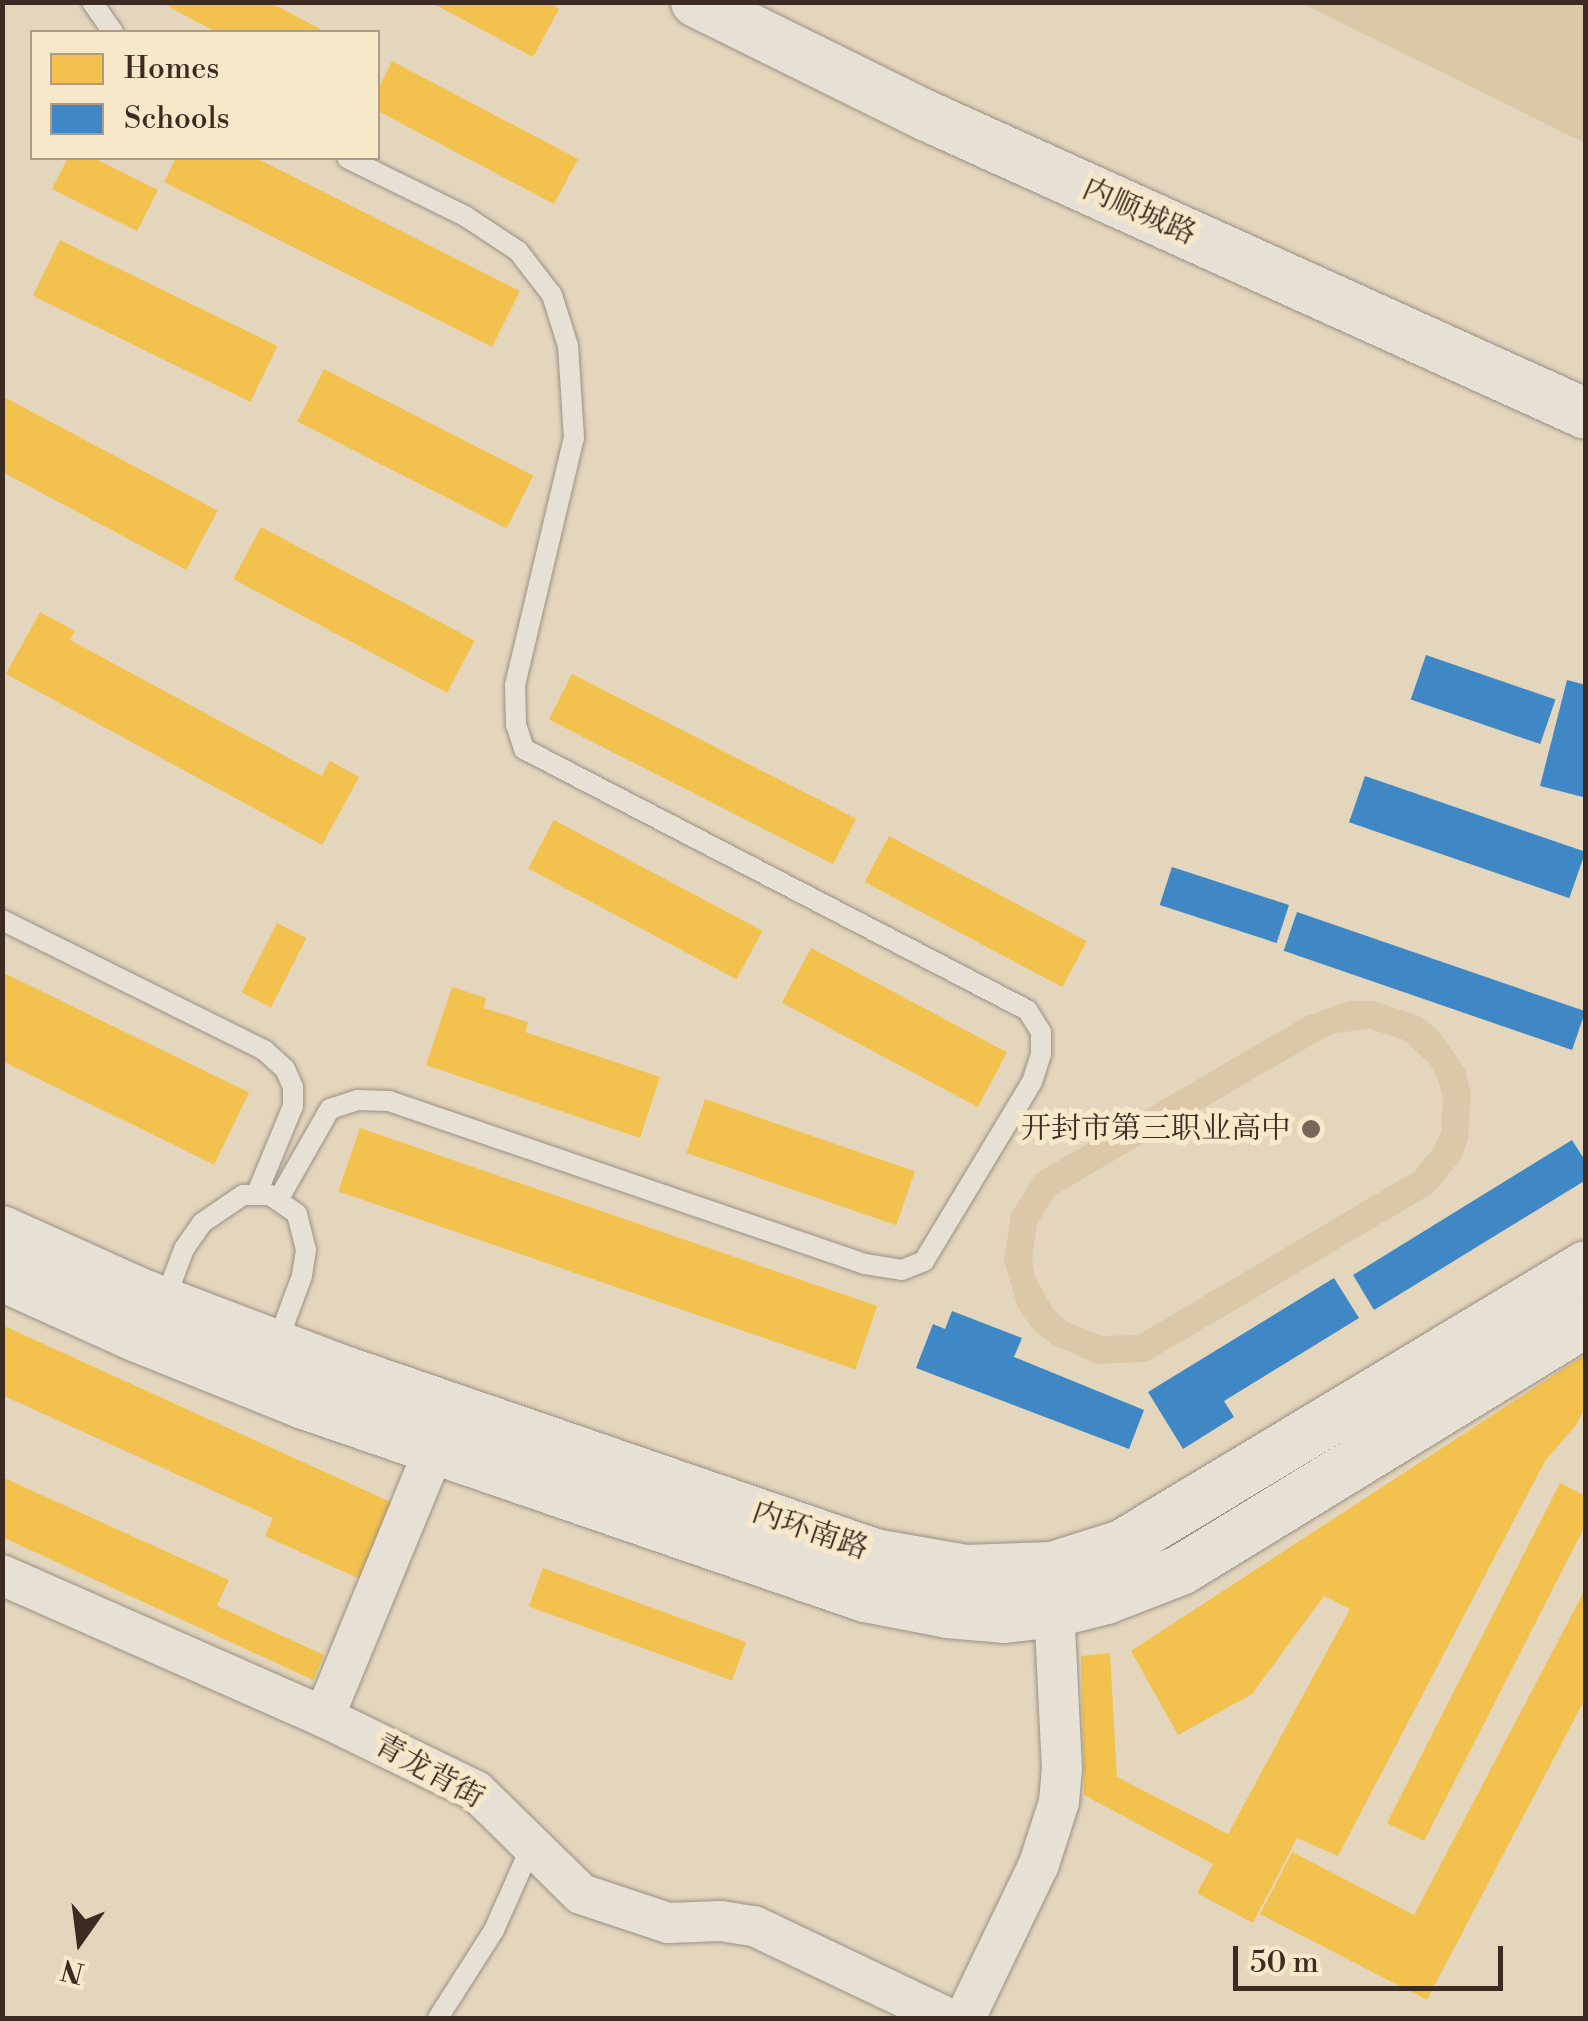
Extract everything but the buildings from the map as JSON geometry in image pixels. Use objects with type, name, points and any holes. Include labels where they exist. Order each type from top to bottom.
[{"type":"street","name":"内顺城路","points":[[696,2],[927,116],[1586,414]]},
{"type":"street","name":"内环南路","points":[[2,1231],[164,1302],[276,1345],[876,1554],[1054,1590],[1122,1545],[1586,1266]]},
{"type":"street","name":"内环南路","points":[[2,1276],[137,1337],[301,1403],[866,1596],[976,1616],[1054,1590],[1181,1570],[1586,1322]]},
{"type":"street","points":[[324,1716],[435,1448]]},
{"type":"street","name":"青龙背街","points":[[2,1575],[324,1716],[476,1791],[580,1894],[668,1923],[721,1921],[754,1926],[879,2003],[948,2018]]},
{"type":"street","points":[[965,2018],[1039,1864],[1059,1802],[1062,1770],[1054,1590]]},
{"type":"lane","points":[[92,2],[112,30]]},
{"type":"lane","points":[[278,1200],[320,1119],[330,1109],[348,1102],[389,1101],[866,1264],[902,1270],[924,1261],[1032,1082],[1041,1054],[1041,1032],[1027,1010],[524,749],[516,725],[516,685],[574,438],[568,346],[552,295],[518,250],[465,216],[352,160]]},
{"type":"lane","points":[[2,920],[264,1050],[285,1069],[293,1087],[292,1106],[257,1193]]},
{"type":"lane","points":[[292,1106],[320,1119]]},
{"type":"lane","points":[[164,1302],[184,1249],[202,1223],[242,1195],[257,1193],[278,1200],[297,1214],[306,1250],[302,1276],[276,1345]]},
{"type":"lane","points":[[438,2018],[494,1930],[530,1847]]},
{"type":"shaded area","points":[[1301,3],[1585,3],[1585,143],[1484,93]]},
{"type":"shaded area","points":[[1349,1001],[1373,1001],[1419,1016],[1438,1030],[1465,1069],[1471,1093],[1468,1139],[1461,1159],[1433,1193],[1147,1362],[1097,1364],[1051,1344],[1032,1328],[1018,1308],[1004,1261],[1011,1214],[1036,1174],[1304,1017]],"holes":[[[1370,1029],[1404,1040],[1430,1064],[1443,1097],[1441,1131],[1435,1146],[1415,1171],[1138,1335],[1102,1336],[1067,1322],[1053,1309],[1035,1277],[1032,1259],[1037,1224],[1055,1195],[1335,1033]]]},
{"type":"place","name":"开封市第三职业高中","points":[[1311,1129]]}]
